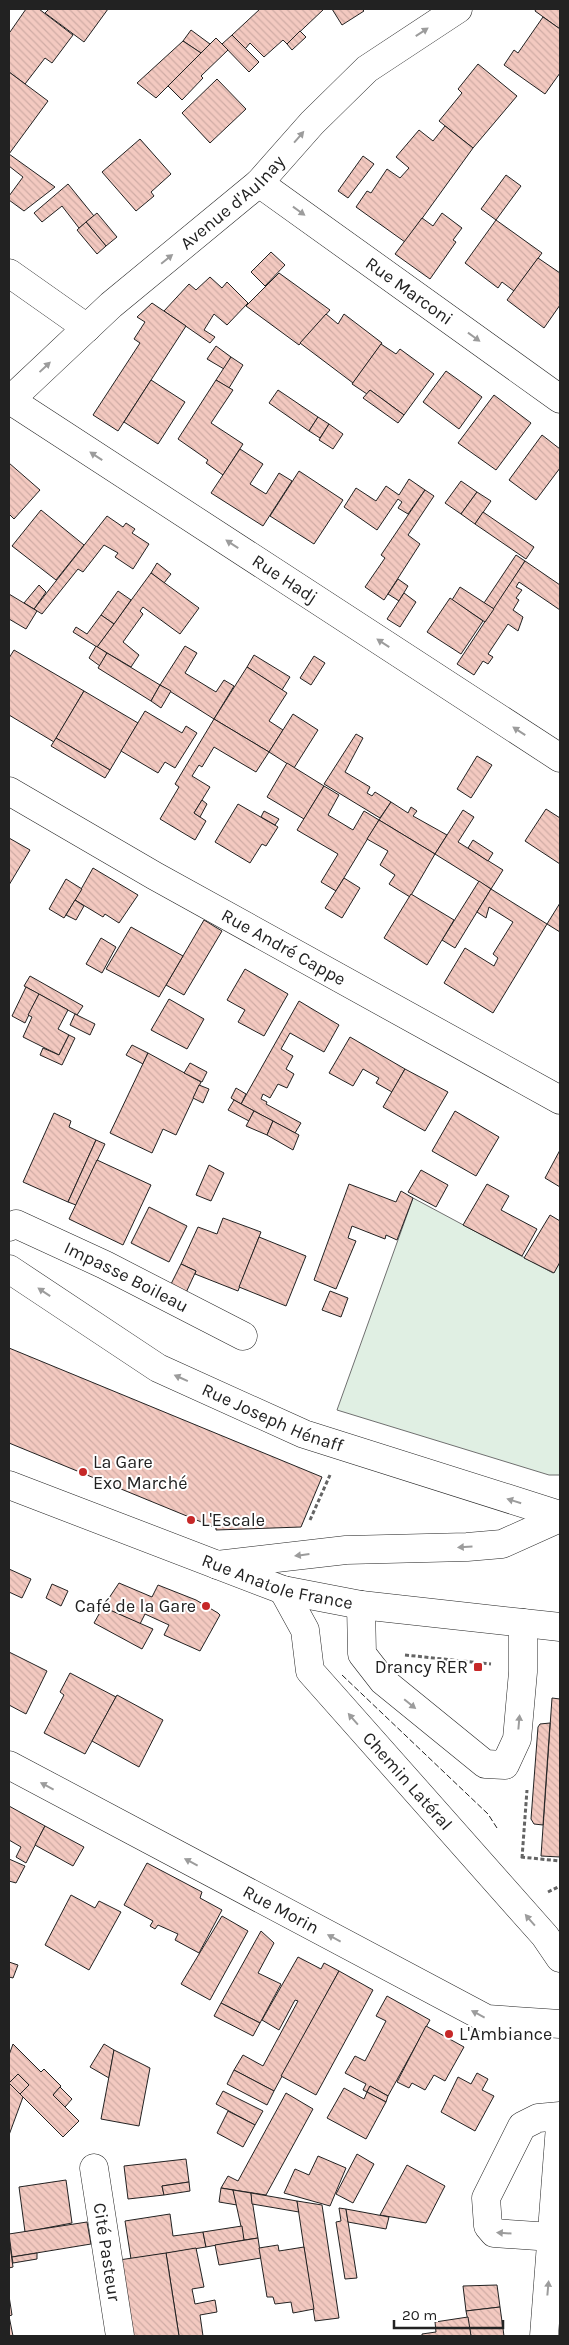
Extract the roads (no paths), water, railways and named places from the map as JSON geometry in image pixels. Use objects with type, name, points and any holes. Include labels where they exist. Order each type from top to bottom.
[{"type":"street","name":"Avenue d'Aulnay","points":[[9,401],[111,305],[259,183],[312,123],[367,69],[458,9]]},
{"type":"street","name":"Rue Marconi","points":[[259,183],[560,399]]},
{"type":"street","points":[[9,273],[87,328]]},
{"type":"street","name":"Rue Hadj","points":[[9,401],[560,758]]},
{"type":"street","name":"Rue André Cappe","points":[[9,791],[156,876],[560,1100]]},
{"type":"street","name":"Impasse Boileau","points":[[9,1227],[16,1224],[105,1265],[242,1336]]},
{"type":"street","name":"Rue Joseph Hénaff","points":[[9,1269],[158,1368],[304,1434],[560,1517]]},
{"type":"street","name":"Rue Anatole France","points":[[9,1485],[283,1590],[361,1605],[560,1627]]},
{"type":"street","points":[[217,1565],[346,1550],[467,1547],[502,1544],[560,1517]]},
{"type":"street","name":"Chemin Latéral","points":[[283,1590],[305,1630],[310,1671],[538,1929],[560,1958]]},
{"type":"street","points":[[361,1605],[362,1654],[383,1681],[484,1764],[505,1765],[517,1738],[523,1672],[523,1624]]},
{"type":"street","name":"Rue Morin","points":[[9,1766],[487,2018],[560,2024]]},
{"type":"street","points":[[552,2237],[494,2233],[488,2226],[486,2198],[522,2126],[538,2118],[560,2116]]},
{"type":"street","points":[[544,2336],[560,2126]]},
{"type":"street","name":"Cité Pasteur","points":[[94,2168],[120,2336]]},
{"type":"place","name":"La Gare Exo Marché","points":[[83,1472]]},
{"type":"place","name":"L'Escale","points":[[191,1520]]},
{"type":"place","name":"Café de la Gare","points":[[206,1606]]},
{"type":"place","name":"Drancy RER","points":[[478,1667]]},
{"type":"place","name":"L'Ambiance","points":[[449,2034]]}]
